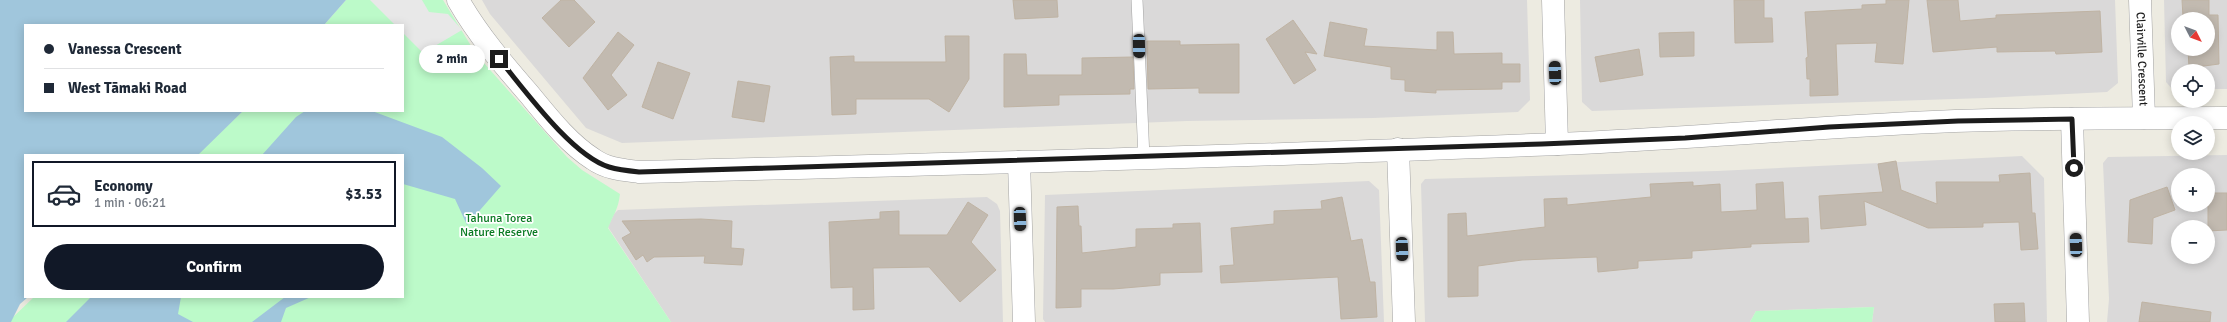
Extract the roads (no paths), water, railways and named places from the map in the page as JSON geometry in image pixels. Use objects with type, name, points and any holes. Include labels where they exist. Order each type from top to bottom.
[{"type":"street","points":[[458,0],[480,36],[577,148],[593,160],[608,167],[639,172],[1019,162],[1557,144],[1685,138],[1829,127],[1958,121],[2227,118]]},
{"type":"street","points":[[1553,0],[1557,144]]},
{"type":"street","name":"Clairville Crescent","points":[[2140,0],[2144,118]]},
{"type":"street","points":[[2072,119],[2078,322]]},
{"type":"street","points":[[1398,149],[1404,322]]},
{"type":"street","points":[[1019,162],[1024,322]]},
{"type":"lane","points":[[1138,0],[1144,158]]},
{"type":"water","points":[[0,0],[346,0],[325,24],[24,24],[24,112],[242,112],[199,154],[24,154],[24,298],[27,298],[20,304],[11,322],[0,322]]},
{"type":"water","points":[[304,112],[375,112],[442,137],[482,168],[501,186],[467,225],[455,199],[404,184],[404,154],[263,154],[296,117]]},
{"type":"water","points":[[90,298],[181,298],[178,314],[193,322],[66,322]]},
{"type":"water","points":[[284,298],[309,298],[286,308],[281,322],[252,322]]},
{"type":"park label","name":"Tahuna Torea Nature Reserve","points":[[499,225]]}]
